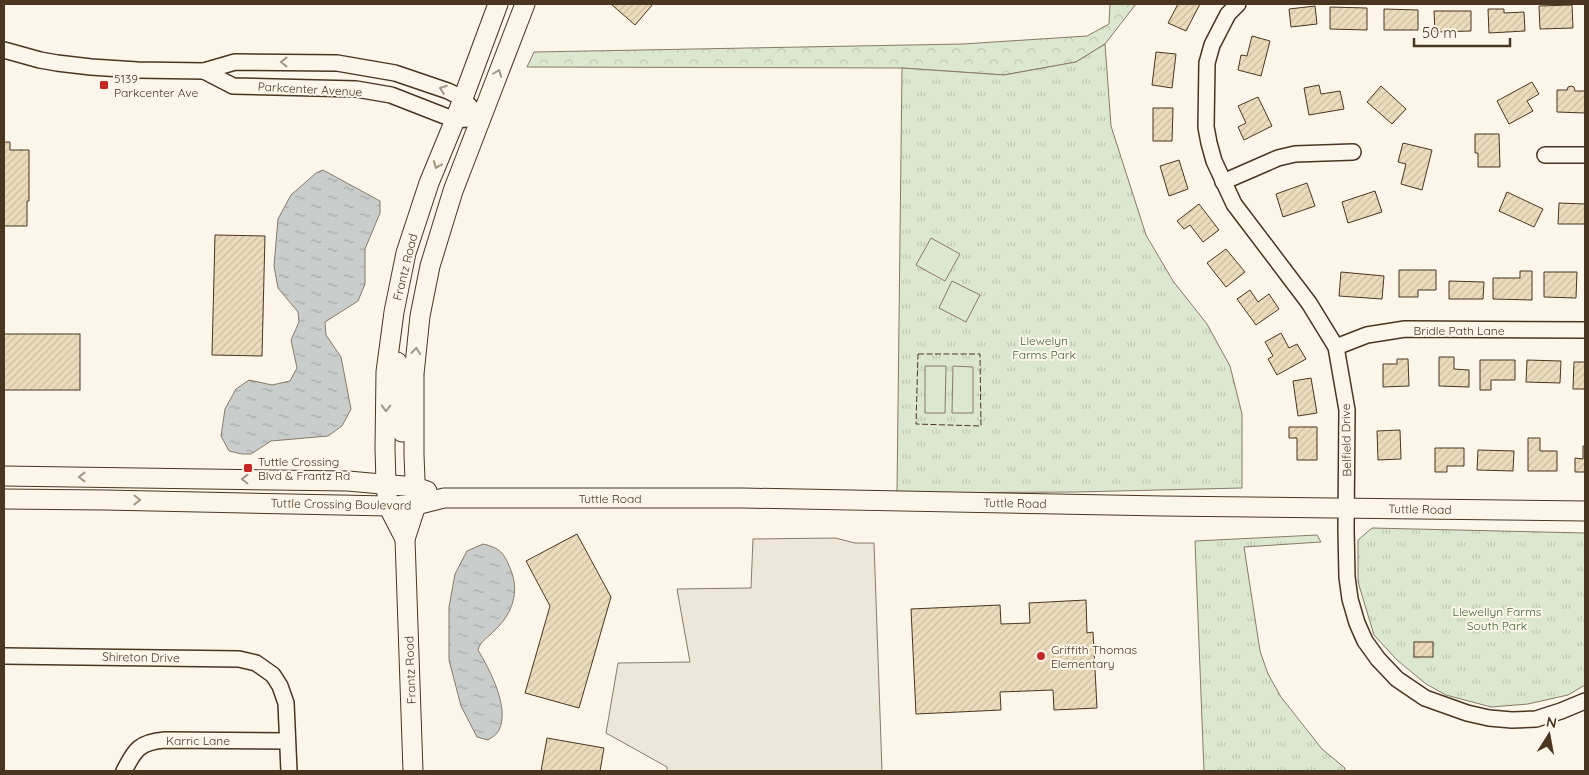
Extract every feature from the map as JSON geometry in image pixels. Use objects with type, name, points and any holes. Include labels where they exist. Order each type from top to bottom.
[{"type":"main road","name":"Frantz Road","points":[[405,539],[388,506],[386,484],[386,372],[393,323],[406,253],[429,183],[455,120],[498,4]]},
{"type":"main road","name":"Frantz Road","points":[[413,771],[405,539],[413,493],[414,374],[420,316],[431,260],[454,191],[525,4]]},
{"type":"main road","points":[[393,323],[398,364],[402,447],[413,493]]},
{"type":"main road","name":"Tuttle Crossing Boulevard","points":[[4,476],[348,481],[386,484],[413,493],[444,498]]},
{"type":"main road","name":"Tuttle Crossing Boulevard","points":[[4,499],[388,506],[413,493]]},
{"type":"main road","name":"Tuttle Road","points":[[444,498],[743,498],[1585,511]]},
{"type":"street","name":"Belfield Drive","points":[[1238,4],[1228,14],[1212,45],[1207,63],[1208,135],[1214,161],[1234,204],[1309,303],[1336,347],[1347,410],[1347,577],[1350,599],[1365,642],[1397,679],[1425,698],[1445,706],[1489,718],[1512,720],[1536,719],[1585,701]]},
{"type":"street","name":"Parkcenter Avenue","points":[[4,50],[40,60],[92,67],[138,70],[204,71],[235,62],[337,63],[395,73],[448,91],[462,98],[481,118]]},
{"type":"street","name":"Parkcenter Avenue","points":[[204,71],[233,86],[356,89],[391,95],[455,120],[481,118]]},
{"type":"street","points":[[1223,182],[1278,158],[1295,154],[1353,152]]},
{"type":"street","points":[[1545,155],[1585,155]]},
{"type":"street","name":"Bridle Path Lane","points":[[1336,347],[1367,335],[1405,329],[1585,330]]},
{"type":"street","name":"Shireton Drive","points":[[4,656],[239,659],[256,663],[273,675],[280,686],[286,703],[287,741]]},
{"type":"street","name":"Karric Lane","points":[[124,771],[140,747],[154,741],[287,741]]},
{"type":"street","points":[[287,741],[288,771]]},
{"type":"green space","points":[[1110,4],[1136,4],[1105,44],[1076,62],[1004,75],[902,68],[527,67],[534,52],[963,44],[1087,36],[1109,24]]},
{"type":"green space","name":"Llewelyn Farms Park","points":[[1105,44],[1111,126],[1146,235],[1173,281],[1207,324],[1230,366],[1242,414],[1242,488],[1076,492],[897,493],[902,68],[1004,75],[1076,62]]},
{"type":"green space","points":[[931,238],[960,254],[945,281],[916,265]]},
{"type":"green space","points":[[952,281],[980,295],[966,322],[939,308]]},
{"type":"green space","points":[[925,366],[946,366],[945,413],[925,413]]},
{"type":"green space","points":[[953,366],[973,367],[973,413],[952,413]]},
{"type":"green space","name":"Llewellyn Farms South Park","points":[[1372,528],[1585,533],[1585,685],[1568,695],[1528,704],[1491,707],[1446,695],[1426,684],[1397,660],[1374,635],[1358,582],[1358,540]]},
{"type":"green space","points":[[1317,535],[1321,542],[1244,547],[1260,651],[1268,674],[1281,697],[1322,749],[1345,768],[1344,771],[1204,771],[1195,541]]},
{"type":"shaded area","points":[[835,538],[855,543],[874,543],[882,771],[667,771],[667,767],[606,733],[618,663],[690,662],[677,589],[751,588],[753,539]]},
{"type":"water","points":[[323,170],[380,201],[380,213],[365,249],[365,284],[358,301],[325,322],[326,335],[341,357],[351,409],[342,426],[328,436],[271,441],[251,454],[229,451],[221,436],[225,409],[236,389],[249,380],[272,385],[290,381],[297,368],[291,340],[299,322],[298,312],[278,288],[274,266],[278,219],[291,195],[316,173]]},
{"type":"water","points":[[483,544],[494,547],[506,558],[514,585],[513,601],[510,609],[501,623],[478,650],[493,678],[502,711],[502,721],[499,730],[496,735],[488,740],[477,737],[461,706],[449,660],[449,607],[455,574],[467,551]]},
{"type":"building","points":[[611,4],[653,4],[635,25]]},
{"type":"building","points":[[1178,4],[1200,4],[1186,31],[1168,23]]},
{"type":"building","points":[[1572,5],[1573,28],[1540,29],[1539,6]]},
{"type":"building","points":[[1315,6],[1317,24],[1291,27],[1289,9]]},
{"type":"building","points":[[1330,7],[1367,8],[1367,30],[1330,29]]},
{"type":"building","points":[[1384,9],[1418,10],[1418,30],[1384,30]]},
{"type":"building","points":[[1488,9],[1504,9],[1504,13],[1524,12],[1525,31],[1489,33]]},
{"type":"building","points":[[1434,11],[1471,11],[1471,31],[1435,32]]},
{"type":"building","points":[[1252,36],[1270,41],[1261,76],[1238,70],[1241,55],[1247,56]]},
{"type":"building","points":[[1156,52],[1176,54],[1172,88],[1152,85]]},
{"type":"building","points":[[1532,82],[1539,94],[1527,101],[1533,111],[1509,124],[1497,101]]},
{"type":"building","points":[[1319,85],[1321,94],[1340,91],[1344,109],[1309,115],[1304,88]]},
{"type":"building","points":[[1381,86],[1406,109],[1392,124],[1367,102]]},
{"type":"building","points":[[1571,86],[1574,87],[1575,91],[1585,91],[1585,113],[1557,112],[1557,90],[1567,90]]},
{"type":"building","points":[[1258,97],[1272,126],[1244,140],[1238,127],[1246,123],[1238,106]]},
{"type":"building","points":[[1153,108],[1173,108],[1172,141],[1153,141]]},
{"type":"building","points":[[1475,134],[1499,134],[1500,167],[1478,167],[1478,153],[1475,153]]},
{"type":"building","points":[[4,142],[10,142],[10,150],[29,150],[27,226],[4,226]]},
{"type":"building","points":[[1403,143],[1432,150],[1422,190],[1401,184],[1406,164],[1398,162]]},
{"type":"building","points":[[1179,160],[1188,189],[1169,196],[1160,166]]},
{"type":"building","points":[[1307,183],[1315,206],[1283,217],[1276,194]]},
{"type":"building","points":[[1375,191],[1382,212],[1348,223],[1342,202]]},
{"type":"building","points":[[1507,192],[1543,209],[1534,227],[1499,211]]},
{"type":"building","points":[[1559,203],[1585,204],[1585,224],[1558,224]]},
{"type":"building","points":[[1199,204],[1219,230],[1203,242],[1190,225],[1184,229],[1177,221]]},
{"type":"building","points":[[215,235],[265,236],[262,356],[212,355]]},
{"type":"building","points":[[1226,249],[1245,272],[1226,287],[1207,263]]},
{"type":"building","points":[[1399,270],[1436,270],[1436,290],[1418,290],[1418,297],[1399,297]]},
{"type":"building","points":[[1520,271],[1532,271],[1532,300],[1493,299],[1493,278],[1520,278]]},
{"type":"building","points":[[1341,272],[1384,276],[1382,299],[1339,296]]},
{"type":"building","points":[[1544,272],[1577,272],[1576,298],[1544,297]]},
{"type":"building","points":[[1449,281],[1484,282],[1483,299],[1449,299]]},
{"type":"building","points":[[1250,290],[1258,302],[1269,294],[1279,309],[1256,325],[1237,299]]},
{"type":"building","points":[[1281,333],[1289,348],[1297,344],[1306,359],[1277,375],[1268,359],[1273,356],[1265,342]]},
{"type":"building","points":[[4,334],[80,334],[80,390],[4,390]]},
{"type":"building","points":[[1439,357],[1454,357],[1454,369],[1469,370],[1469,387],[1439,386]]},
{"type":"building","points":[[1397,359],[1408,359],[1409,386],[1383,387],[1383,364],[1397,364]]},
{"type":"building","points":[[1480,360],[1515,360],[1515,380],[1491,380],[1491,390],[1480,390]]},
{"type":"building","points":[[1527,360],[1561,361],[1560,383],[1526,382]]},
{"type":"building","points":[[1574,362],[1585,362],[1585,389],[1573,389]]},
{"type":"building","points":[[1311,378],[1317,413],[1298,416],[1293,381]]},
{"type":"building","points":[[1289,427],[1317,427],[1317,460],[1297,460],[1297,438],[1289,438]]},
{"type":"building","points":[[1400,430],[1401,459],[1378,460],[1377,431]]},
{"type":"building","points":[[1528,438],[1540,438],[1540,451],[1557,451],[1557,471],[1528,471]]},
{"type":"building","points":[[1583,446],[1585,446],[1585,472],[1575,472],[1575,458],[1583,459]]},
{"type":"building","points":[[1435,448],[1464,448],[1464,466],[1447,466],[1447,472],[1435,472]]},
{"type":"building","points":[[1478,450],[1514,451],[1513,471],[1477,470]]},
{"type":"building","points":[[577,534],[611,597],[579,708],[525,693],[550,606],[526,561]]},
{"type":"building","points":[[1086,600],[1087,633],[1093,632],[1097,708],[1054,710],[1053,690],[1000,692],[1001,710],[916,714],[911,609],[1000,605],[1001,624],[1030,623],[1029,603]]},
{"type":"building","points":[[1414,642],[1433,642],[1433,657],[1414,657]]},
{"type":"building","points":[[547,738],[604,748],[600,771],[541,771]]},
{"type":"fence","points":[[918,354],[980,354],[981,426],[916,424],[918,354]]},
{"type":"place","name":"5139 Parkcenter Ave","points":[[104,85]]},
{"type":"place","name":"Tuttle Crossing Blvd & Frantz Rd","points":[[248,468]]},
{"type":"place","name":"Griffith Thomas Elementary","points":[[1041,656]]}]
